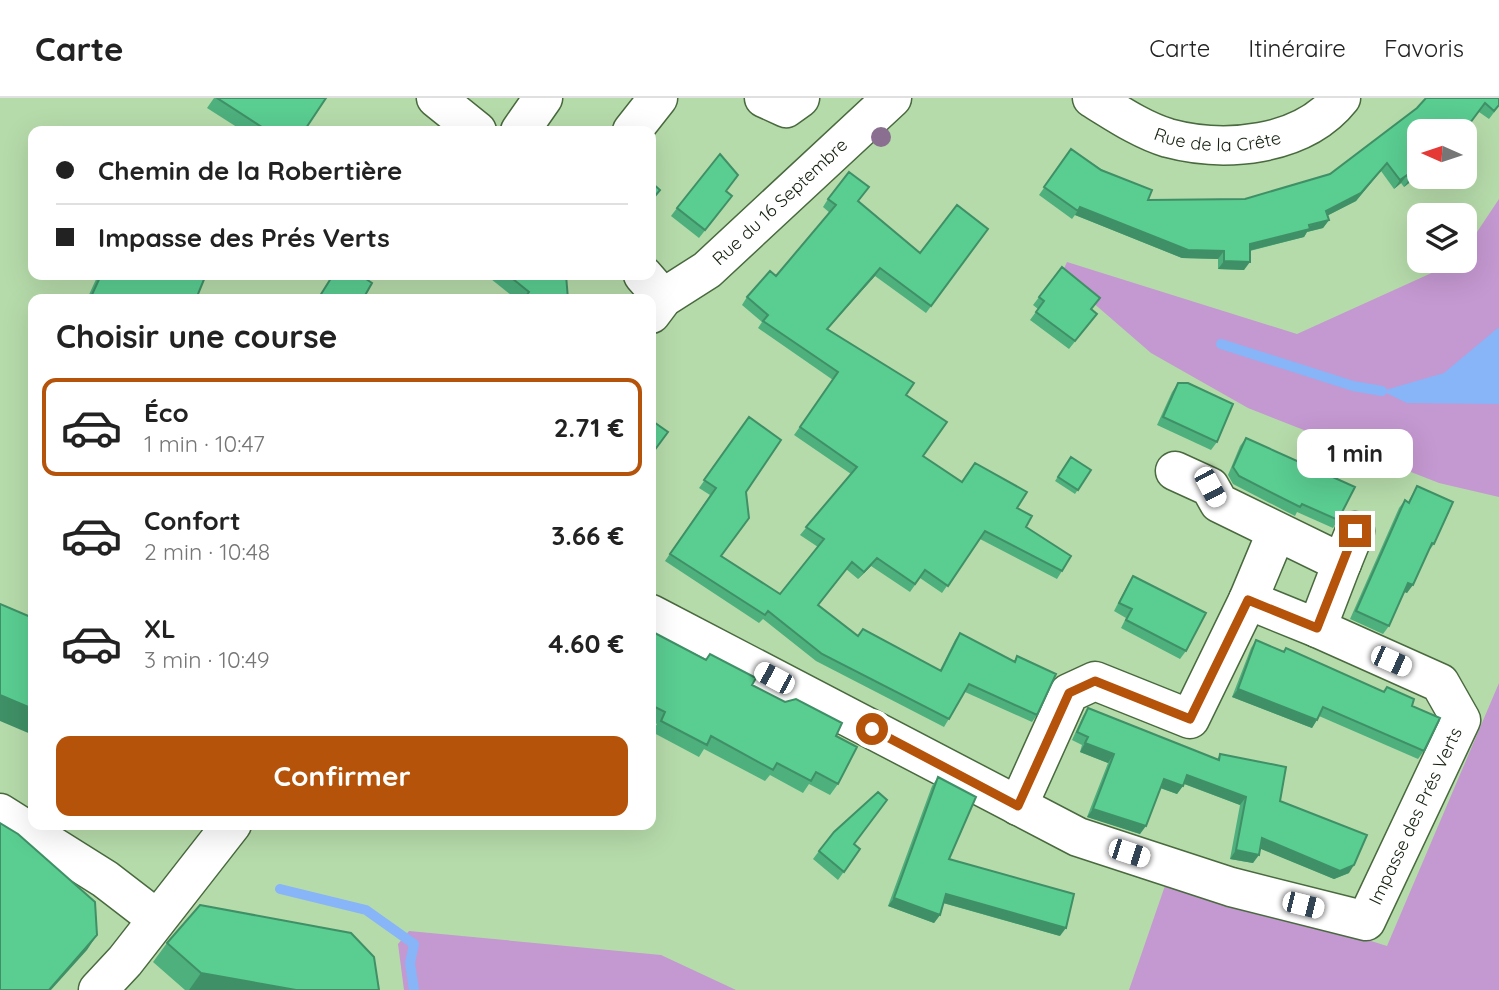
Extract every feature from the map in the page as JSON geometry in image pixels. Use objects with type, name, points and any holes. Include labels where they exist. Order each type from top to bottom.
[{"type":"street","points":[[436,98],[471,126]]},
{"type":"street","points":[[523,126],[543,98]]},
{"type":"street","points":[[636,126],[658,98]]},
{"type":"street","points":[[764,98],[786,108],[800,98]]},
{"type":"street","name":"Rue du 16 Septembre","points":[[656,294],[707,270],[892,98]]},
{"type":"street","name":"Rue de la Crête","points":[[1092,98],[1165,137],[1208,146],[1255,144],[1297,130],[1333,108],[1341,98]]},
{"type":"street","points":[[1175,471],[1210,487],[1219,503],[1276,533],[1349,547],[1317,628]]},
{"type":"street","points":[[656,617],[1018,806],[1069,693],[1095,681],[1190,719],[1248,600],[1276,533]]},
{"type":"street","name":"Impasse des Prés Verts","points":[[1018,806],[1078,837],[1192,874],[1366,921],[1461,720],[1440,683],[1248,600]]},
{"type":"street","points":[[0,813],[75,859],[157,919]]},
{"type":"street","points":[[98,990],[227,830]]},
{"type":"shaded area","points":[[1499,199],[1499,497],[1439,483],[1248,408],[1151,353],[1061,275],[1067,262],[1297,334],[1432,273],[1477,273],[1477,232]]},
{"type":"shaded area","points":[[1499,683],[1499,990],[1129,990],[1168,877],[1387,946]]},
{"type":"shaded area","points":[[409,931],[661,955],[736,990],[404,990],[398,944]]},
{"type":"water","points":[[1499,327],[1499,404],[1407,403],[1382,391],[1444,373]]},
{"type":"building","points":[[217,98],[326,98],[307,126],[260,126]]},
{"type":"building","points":[[1426,98],[1499,98],[1499,105],[1494,111],[1485,103],[1473,119],[1407,119],[1407,175],[1400,180],[1387,163],[1361,193],[1326,211],[1329,220],[1309,225],[1310,229],[1250,244],[1250,262],[1224,261],[1224,251],[1188,250],[1080,207],[1078,211],[1044,187],[1071,149],[1101,170],[1152,190],[1148,200],[1245,199],[1330,174],[1417,108]]},
{"type":"building","points":[[720,154],[738,175],[726,191],[732,196],[705,230],[677,208]]},
{"type":"building","points":[[849,172],[869,187],[858,201],[920,253],[957,205],[988,229],[931,306],[880,268],[827,329],[914,383],[906,395],[947,422],[923,456],[962,482],[975,463],[1027,492],[1017,508],[1032,516],[1026,527],[1071,556],[1062,571],[985,531],[948,586],[925,570],[915,584],[877,558],[864,572],[852,562],[818,605],[858,636],[863,629],[941,671],[960,633],[1015,662],[1017,656],[1056,674],[1037,715],[969,684],[949,719],[822,654],[768,611],[765,615],[670,554],[716,488],[704,480],[749,417],[781,440],[746,492],[749,518],[721,556],[780,594],[824,539],[806,527],[857,467],[800,427],[838,372],[763,321],[768,315],[747,297],[770,271],[776,276],[836,205],[828,199]]},
{"type":"building","points":[[1062,267],[1100,298],[1091,309],[1097,314],[1075,341],[1036,312],[1044,301],[1039,297]]},
{"type":"building","points":[[99,280],[204,280],[198,294],[92,294]]},
{"type":"building","points":[[330,280],[368,280],[372,283],[366,294],[321,294]]},
{"type":"building","points":[[514,280],[566,280],[568,294],[528,294],[529,292]]},
{"type":"building","points":[[1178,383],[1188,383],[1233,404],[1217,442],[1163,417]]},
{"type":"building","points":[[656,424],[668,432],[656,448]]},
{"type":"building","points":[[1246,438],[1355,487],[1338,520],[1302,504],[1300,507],[1239,476],[1233,467]]},
{"type":"building","points":[[1071,457],[1091,470],[1078,490],[1058,477]]},
{"type":"building","points":[[1417,486],[1453,502],[1413,585],[1408,583],[1389,626],[1356,611],[1405,500],[1409,503]]},
{"type":"building","points":[[1133,576],[1206,613],[1186,651],[1126,620],[1132,609],[1119,603]]},
{"type":"building","points":[[0,604],[28,616],[28,707],[0,695]]},
{"type":"building","points":[[656,634],[706,660],[710,654],[756,678],[752,685],[785,702],[796,699],[842,723],[836,736],[857,747],[838,784],[816,772],[811,781],[777,763],[773,770],[711,736],[707,745],[661,721],[665,712],[656,708]]},
{"type":"building","points":[[1256,640],[1284,652],[1286,648],[1384,692],[1387,687],[1414,699],[1412,706],[1440,718],[1424,751],[1323,707],[1317,720],[1238,689]]},
{"type":"building","points":[[1088,708],[1219,760],[1220,754],[1286,767],[1280,801],[1367,835],[1354,865],[1340,871],[1262,838],[1259,855],[1236,850],[1246,797],[1187,775],[1183,786],[1164,779],[1146,826],[1093,809],[1114,754],[1085,743],[1088,737],[1077,732]]},
{"type":"building","points":[[938,777],[976,797],[949,859],[1074,894],[1066,928],[946,894],[940,915],[894,898]]},
{"type":"building","points":[[878,792],[887,800],[854,844],[860,849],[844,872],[819,851],[834,832]]},
{"type":"building","points":[[0,823],[18,834],[95,902],[97,935],[49,990],[0,990]]},
{"type":"building","points":[[200,905],[351,933],[374,957],[379,990],[296,990],[201,973],[167,943]]},
{"type":"waterway","points":[[1221,344],[1353,386],[1382,391]]},
{"type":"waterway","points":[[280,889],[366,910],[414,944],[410,963],[414,990]]},
{"type":"route","points":[[872,729],[1018,806],[1069,693],[1095,681],[1190,719],[1248,600],[1317,628],[1355,531]]}]
